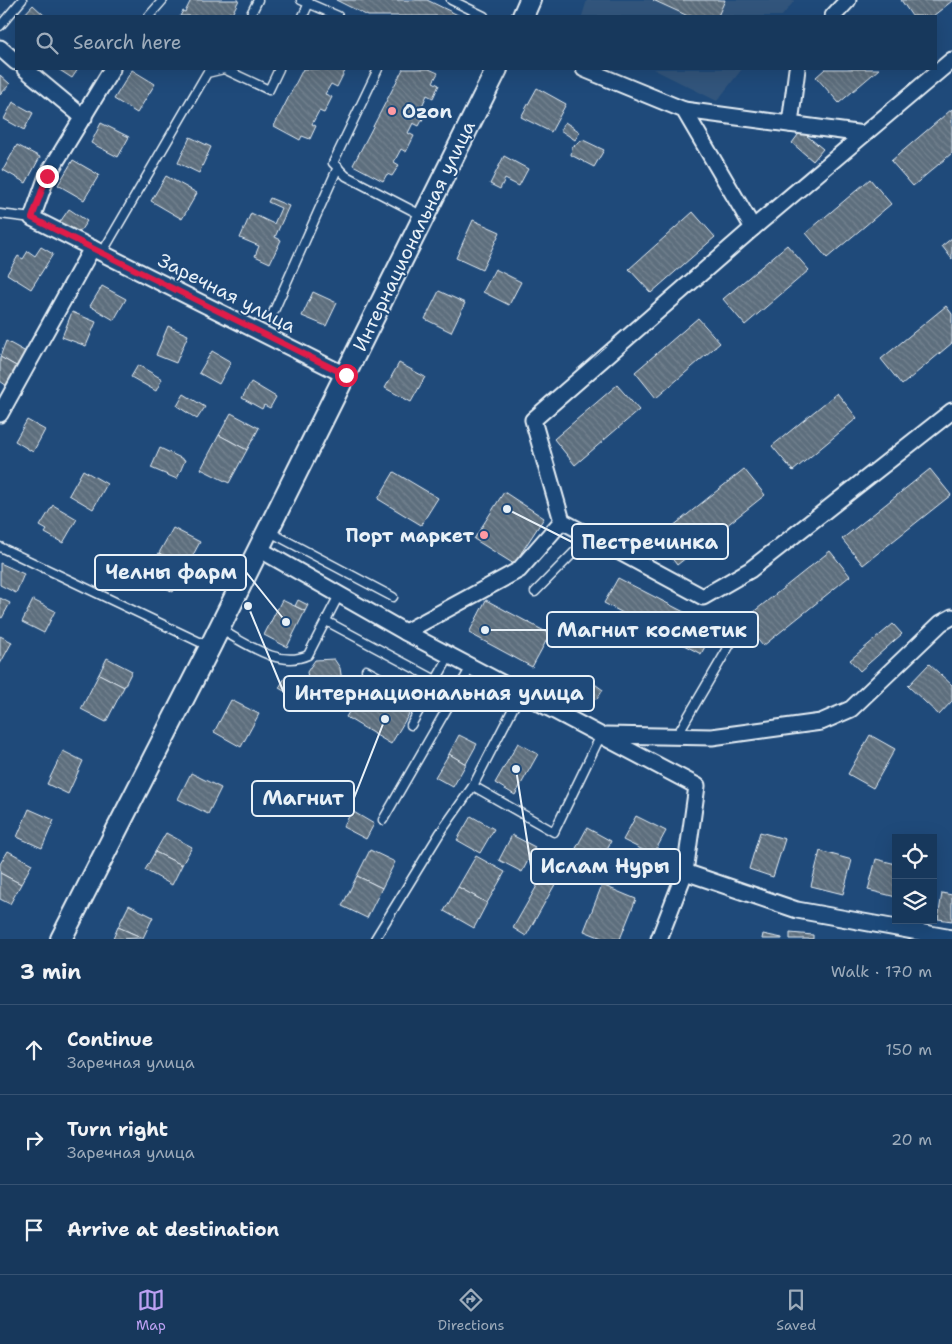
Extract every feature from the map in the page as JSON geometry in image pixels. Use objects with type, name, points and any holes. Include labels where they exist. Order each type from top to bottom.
[{"type":"street","points":[[523,15],[530,0]]},
{"type":"street","points":[[834,15],[848,0]]},
{"type":"street","points":[[0,48],[15,61]]},
{"type":"street","points":[[952,60],[753,228],[533,420],[562,521],[703,597],[750,570],[952,411]]},
{"type":"street","points":[[26,70],[84,118]]},
{"type":"street","points":[[32,218],[47,176],[111,70]]},
{"type":"street","name":"Интернациональная улица","points":[[60,939],[268,531],[496,70]]},
{"type":"street","points":[[586,70],[684,110],[864,134]]},
{"type":"street","points":[[790,124],[797,70]]},
{"type":"street","points":[[684,110],[753,228]]},
{"type":"street","name":"Заречная улица","points":[[32,218],[346,375]]},
{"type":"street","points":[[0,414],[97,250]]},
{"type":"street","points":[[405,632],[519,570],[562,521]]},
{"type":"street","points":[[258,550],[405,632],[697,786],[685,872],[659,939]]},
{"type":"street","points":[[601,735],[712,737],[821,722],[851,710],[941,622],[952,617]]},
{"type":"street","points":[[685,872],[797,910],[952,938]]},
{"type":"lane","points":[[0,26],[22,0]]},
{"type":"lane","points":[[150,15],[162,0]]},
{"type":"lane","points":[[250,15],[258,0]]},
{"type":"lane","points":[[452,0],[482,15]]},
{"type":"lane","points":[[303,15],[305,2],[336,15]]},
{"type":"lane","points":[[97,250],[207,73],[220,70]]},
{"type":"lane","points":[[226,70],[269,90],[279,70]]},
{"type":"lane","points":[[378,70],[333,163],[346,176],[423,216]]},
{"type":"lane","points":[[273,313],[338,167]]},
{"type":"lane","points":[[0,214],[32,218]]},
{"type":"lane","points":[[268,531],[393,597]]},
{"type":"lane","points":[[535,592],[590,536]]},
{"type":"lane","points":[[0,547],[214,638],[276,658],[300,659],[308,655],[339,595]]},
{"type":"lane","points":[[326,621],[436,680]]},
{"type":"lane","points":[[676,737],[730,643]]},
{"type":"lane","points":[[411,725],[450,655]]},
{"type":"lane","points":[[383,820],[471,667]]},
{"type":"lane","points":[[366,670],[424,702]]},
{"type":"lane","points":[[375,939],[440,834],[473,786],[521,693]]},
{"type":"lane","points":[[473,786],[554,832],[601,735]]},
{"type":"shaded area","points":[[587,0],[795,0],[783,15],[582,15]]},
{"type":"shaded area","points":[[655,70],[741,70],[717,101]]},
{"type":"building","points":[[191,0],[239,0],[232,14],[230,12],[228,15],[181,15],[183,11],[185,12]]},
{"type":"building","points":[[336,0],[427,0],[458,15],[366,15]]},
{"type":"building","points":[[653,0],[725,0],[718,15],[686,15]]},
{"type":"building","points":[[901,0],[952,0],[934,15],[911,15]]},
{"type":"building","points":[[33,5],[44,15],[24,15]]},
{"type":"building","points":[[60,70],[77,70],[72,78]]},
{"type":"building","points":[[132,70],[155,84],[137,113],[114,99]]},
{"type":"building","points":[[302,70],[345,71],[337,87],[331,84],[325,94],[332,97],[324,113],[319,111],[312,124],[316,126],[310,139],[302,136],[300,140],[274,126]]},
{"type":"building","points":[[402,70],[431,70],[438,73],[433,82],[439,85],[433,98],[427,95],[421,108],[427,111],[419,126],[413,123],[408,133],[414,136],[406,152],[401,149],[394,162],[399,165],[392,176],[387,174],[383,181],[353,165]]},
{"type":"building","points":[[824,70],[878,70],[839,103],[816,77]]},
{"type":"building","points":[[0,75],[10,84],[0,95]]},
{"type":"building","points":[[537,88],[566,104],[551,132],[521,117]]},
{"type":"building","points":[[13,102],[33,113],[24,130],[4,119]]},
{"type":"building","points":[[952,109],[952,153],[913,186],[891,161]]},
{"type":"building","points":[[565,122],[580,132],[575,140],[560,130]]},
{"type":"building","points":[[101,123],[129,137],[118,157],[91,143]]},
{"type":"building","points":[[801,131],[823,149],[813,161],[792,143]]},
{"type":"building","points":[[190,137],[211,147],[199,173],[178,163]]},
{"type":"building","points":[[583,140],[604,150],[594,167],[571,155],[572,147]]},
{"type":"building","points":[[17,145],[40,157],[26,183],[3,170]]},
{"type":"building","points":[[504,156],[528,169],[519,186],[505,179],[500,189],[490,184]]},
{"type":"building","points":[[73,160],[99,175],[84,200],[58,185]]},
{"type":"building","points":[[166,176],[197,193],[182,219],[151,201]]},
{"type":"building","points":[[870,179],[891,204],[827,258],[806,233]]},
{"type":"building","points":[[270,198],[289,206],[275,237],[281,240],[270,263],[255,256],[259,246],[240,238],[251,213],[274,224],[281,208],[268,202]]},
{"type":"building","points":[[69,209],[87,221],[78,234],[60,222]]},
{"type":"building","points":[[693,212],[715,237],[651,293],[629,269]]},
{"type":"building","points":[[473,220],[500,232],[482,270],[456,258]]},
{"type":"building","points":[[952,238],[952,259],[942,246]]},
{"type":"building","points":[[787,245],[809,270],[745,325],[723,299]]},
{"type":"building","points":[[41,247],[53,254],[31,289],[7,274],[18,256],[23,259],[28,251],[35,256]]},
{"type":"building","points":[[495,269],[521,282],[509,305],[483,292]]},
{"type":"building","points":[[102,286],[126,299],[114,320],[90,306]]},
{"type":"building","points":[[439,291],[465,303],[451,332],[425,319]]},
{"type":"building","points":[[313,292],[337,303],[326,326],[302,316]]},
{"type":"building","points":[[946,306],[952,314],[952,343],[902,385],[881,359]]},
{"type":"building","points":[[72,312],[96,322],[86,346],[62,337]]},
{"type":"building","points":[[698,318],[720,343],[656,398],[635,372]]},
{"type":"building","points":[[168,326],[188,335],[176,363],[156,355]]},
{"type":"building","points":[[6,341],[26,352],[18,367],[0,357]]},
{"type":"building","points":[[212,351],[231,362],[219,384],[199,373]]},
{"type":"building","points":[[0,357],[18,367],[7,386],[0,381]]},
{"type":"building","points":[[399,363],[425,377],[411,402],[385,388]]},
{"type":"building","points":[[138,365],[162,379],[156,391],[131,377]]},
{"type":"building","points":[[251,382],[276,397],[270,408],[264,405],[262,409],[242,398]]},
{"type":"building","points":[[617,385],[639,410],[575,465],[554,439]]},
{"type":"building","points":[[837,393],[857,418],[793,471],[772,446]]},
{"type":"building","points":[[184,394],[205,407],[197,419],[177,406]]},
{"type":"building","points":[[231,413],[259,428],[247,450],[219,435]]},
{"type":"building","points":[[27,420],[45,430],[33,452],[15,441]]},
{"type":"building","points":[[219,435],[247,450],[229,483],[201,469]]},
{"type":"building","points":[[160,448],[185,460],[177,479],[151,468]]},
{"type":"building","points":[[744,469],[765,495],[677,565],[657,539]]},
{"type":"building","points":[[930,469],[951,495],[863,565],[842,539]]},
{"type":"building","points":[[83,470],[107,484],[93,509],[69,495]]},
{"type":"building","points":[[394,472],[438,498],[421,525],[378,499]]},
{"type":"building","points":[[504,492],[544,518],[514,564],[474,539]]},
{"type":"building","points":[[53,505],[77,519],[63,543],[45,533],[47,530],[40,526]]},
{"type":"building","points":[[173,528],[200,542],[186,568],[159,553]]},
{"type":"building","points":[[830,551],[850,576],[763,646],[742,621]]},
{"type":"building","points":[[159,553],[186,568],[173,592],[146,577]]},
{"type":"building","points":[[0,563],[24,574],[16,593],[0,585]]},
{"type":"building","points":[[618,578],[715,628],[701,654],[604,603]]},
{"type":"building","points":[[0,598],[10,603],[2,618],[0,617]]},
{"type":"building","points":[[33,600],[55,611],[44,633],[22,622]]},
{"type":"building","points":[[282,600],[305,611],[287,647],[264,635]]},
{"type":"building","points":[[298,600],[308,605],[305,611],[295,606]]},
{"type":"building","points":[[486,600],[550,634],[532,667],[469,633]]},
{"type":"building","points":[[893,624],[902,634],[860,671],[850,660]]},
{"type":"building","points":[[0,636],[12,642],[0,664]]},
{"type":"building","points":[[107,658],[132,671],[124,687],[99,674]]},
{"type":"building","points":[[334,659],[340,668],[342,681],[329,690],[325,698],[310,689],[307,672],[315,660]]},
{"type":"building","points":[[929,664],[952,685],[952,701],[939,715],[908,686]]},
{"type":"building","points":[[99,674],[124,687],[106,722],[81,709]]},
{"type":"building","points":[[286,676],[325,698],[318,710],[279,688]]},
{"type":"building","points":[[585,677],[603,690],[597,699],[579,686]]},
{"type":"building","points":[[367,682],[412,709],[391,744],[346,717]]},
{"type":"building","points":[[231,700],[259,714],[241,747],[214,732]]},
{"type":"building","points":[[459,735],[477,744],[466,764],[449,754]]},
{"type":"building","points":[[870,735],[895,749],[873,788],[848,774]]},
{"type":"building","points":[[518,743],[538,754],[515,795],[495,783]]},
{"type":"building","points":[[63,751],[83,761],[68,794],[47,784]]},
{"type":"building","points":[[449,754],[466,764],[453,787],[435,777]]},
{"type":"building","points":[[191,773],[221,788],[208,814],[178,799]]},
{"type":"building","points":[[29,809],[54,820],[42,848],[17,837]]},
{"type":"building","points":[[352,811],[374,824],[366,839],[343,827]]},
{"type":"building","points":[[471,816],[494,829],[480,853],[457,840]]},
{"type":"building","points":[[636,816],[666,831],[653,855],[623,840]]},
{"type":"building","points":[[587,828],[611,841],[599,865],[574,852]]},
{"type":"building","points":[[760,832],[785,839],[773,877],[749,869]]},
{"type":"building","points":[[166,833],[192,847],[182,865],[155,852]]},
{"type":"building","points":[[512,835],[535,847],[522,872],[499,860]]},
{"type":"building","points":[[370,850],[395,862],[382,888],[357,876]]},
{"type":"building","points":[[8,851],[32,864],[21,884],[0,873],[0,864]]},
{"type":"building","points":[[820,851],[852,860],[843,894],[811,886]]},
{"type":"building","points":[[155,852],[182,865],[172,885],[145,870]]},
{"type":"building","points":[[476,856],[505,872],[487,903],[458,887]]},
{"type":"building","points":[[554,856],[567,863],[526,936],[513,928]]},
{"type":"building","points":[[876,859],[892,863],[892,896],[868,890]]},
{"type":"building","points":[[0,873],[21,884],[10,904],[0,899]]},
{"type":"building","points":[[357,876],[382,888],[367,918],[342,906]]},
{"type":"building","points":[[602,885],[636,899],[620,939],[604,939],[584,931]]},
{"type":"building","points":[[458,887],[487,903],[474,928],[444,911]]},
{"type":"building","points":[[942,893],[952,895],[952,921],[938,919]]},
{"type":"building","points":[[129,905],[153,917],[143,938],[118,927]]},
{"type":"building","points":[[118,927],[143,938],[113,939]]},
{"type":"building","points":[[790,933],[813,935],[813,939],[790,939]]},
{"type":"building","points":[[763,934],[782,938],[782,939],[762,939]]},
{"type":"place","name":"Ozon","points":[[392,111]]},
{"type":"place","name":"Пестречинка","points":[[507,509]]},
{"type":"place","name":"Порт маркет","points":[[484,535]]},
{"type":"place","name":"Интернациональная улица","points":[[248,606]]},
{"type":"place","name":"Челны фарм","points":[[286,622]]},
{"type":"place","name":"Магнит косметик","points":[[485,630]]},
{"type":"place","name":"Магнит","points":[[385,719]]},
{"type":"place","name":"Ислам Нуры","points":[[516,769]]},
{"type":"route","points":[[47,176],[32,218],[346,375]]}]
